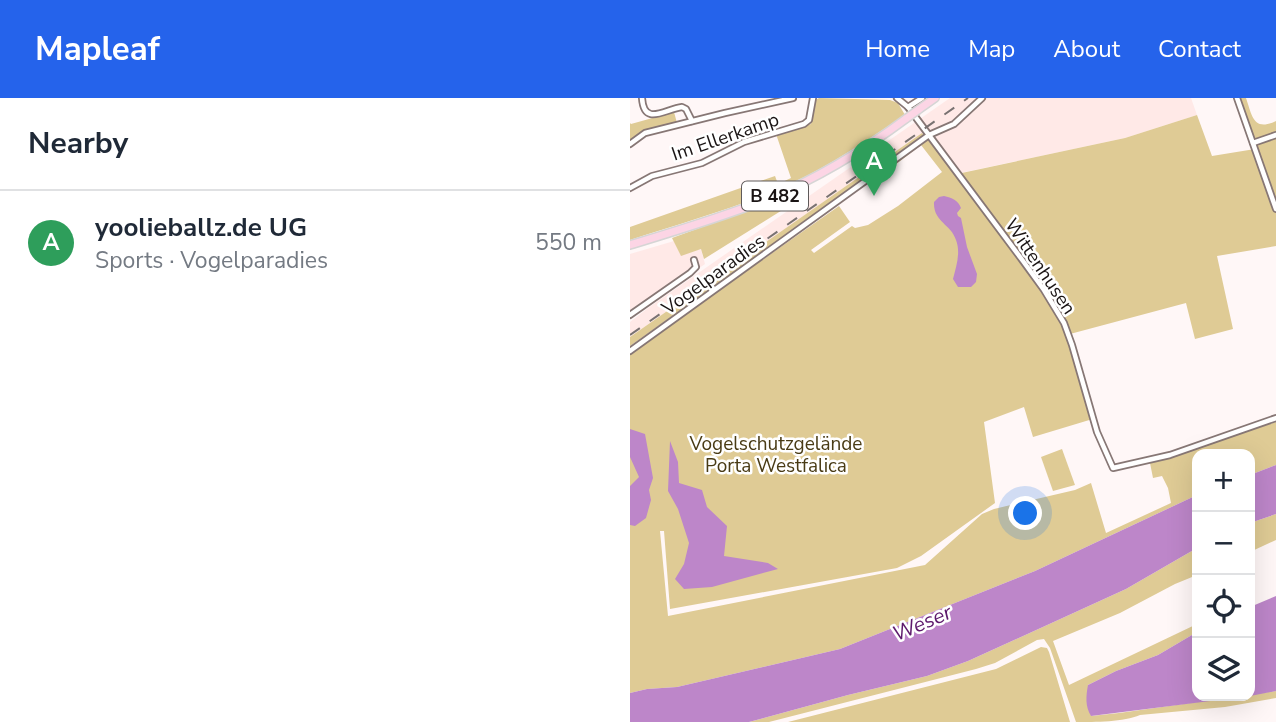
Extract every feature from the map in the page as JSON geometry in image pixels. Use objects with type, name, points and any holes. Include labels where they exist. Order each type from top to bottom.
[{"type":"main road","name":"B 482","points":[[630,245],[730,213],[802,184],[854,155],[935,98]]},
{"type":"street","points":[[642,98],[646,112],[652,115],[682,107],[692,121]]},
{"type":"street","points":[[630,144],[645,133],[793,98]]},
{"type":"street","name":"Im Ellerkamp","points":[[630,188],[652,176],[702,163],[744,142],[804,124],[809,120],[813,98]]},
{"type":"street","name":"Wittenhusen","points":[[897,98],[908,107],[1023,261],[1064,323],[1097,432],[1113,468],[1170,455],[1276,418]]},
{"type":"street","points":[[908,107],[922,98]]},
{"type":"street","name":"Vogelparadies","points":[[630,351],[929,135],[954,124],[982,98]]},
{"type":"street","points":[[1237,98],[1276,209]]},
{"type":"street","points":[[1253,143],[1276,135]]},
{"type":"street","points":[[630,315],[690,273],[696,267],[694,260]]},
{"type":"shaded area","points":[[950,98],[1191,98],[1197,115],[1125,138],[956,174],[921,134],[630,337],[630,322],[648,308]]},
{"type":"shaded area","points":[[674,241],[681,255],[701,249],[705,264],[630,317],[630,254]]},
{"type":"green space","points":[[819,98],[890,100],[898,103],[905,115],[837,159],[794,182],[733,207],[630,240],[630,227],[775,176],[778,184],[791,178],[776,134],[811,124],[814,101]]},
{"type":"green space","name":"Vogelschutzgelände Porta Westfalica","points":[[1238,98],[1246,98],[1252,116],[1258,123],[1276,121],[1276,246],[1217,256],[1233,329],[1195,339],[1186,303],[1070,334],[1096,418],[1033,437],[1024,407],[984,422],[995,503],[921,556],[897,568],[670,609],[664,531],[660,531],[668,616],[925,565],[982,514],[1075,490],[1091,483],[1106,533],[1171,503],[1162,476],[1153,478],[1150,463],[1192,449],[1192,497],[1035,571],[840,649],[677,687],[630,693],[630,353],[839,206],[850,222],[811,250],[814,253],[852,226],[855,228],[868,225],[942,172],[921,145],[882,175],[792,231],[630,346],[630,337],[922,133],[957,174],[1125,138],[1197,115],[1212,156],[1255,149]]},
{"type":"green space","points":[[674,112],[677,123],[644,132],[630,141],[630,123]]},
{"type":"green space","points":[[804,192],[800,199],[704,259],[701,249],[681,256],[672,238]]},
{"type":"green space","points":[[1276,422],[1276,465],[1255,473],[1255,449],[1193,449]]},
{"type":"green space","points":[[1062,449],[1075,485],[1053,491],[1041,457]]},
{"type":"green space","points":[[1276,514],[1276,540],[1255,550],[1255,521]]},
{"type":"green space","points":[[1192,551],[1192,577],[1120,613],[1053,641],[1069,685],[1192,626],[1192,635],[1158,655],[1088,685],[1091,716],[1205,701],[1255,701],[1255,694],[1276,691],[1276,698],[1225,707],[1140,715],[1118,720],[1076,722],[1050,648],[1044,639],[1037,640],[995,663],[976,669],[769,722],[749,722],[927,676],[968,661],[1126,589]]},
{"type":"green space","points":[[1041,647],[1047,648],[1049,652],[1070,722],[788,722],[996,669]]},
{"type":"water","points":[[944,196],[954,200],[961,208],[957,213],[961,218],[967,247],[977,274],[976,282],[971,287],[958,287],[953,279],[958,260],[957,245],[954,235],[939,219],[934,209],[934,202]]},
{"type":"water","points":[[630,429],[645,434],[653,478],[646,518],[635,526],[630,525],[630,486],[639,477],[630,457]]},
{"type":"water","points":[[670,441],[678,462],[679,483],[702,490],[707,507],[727,526],[724,556],[768,563],[778,569],[712,587],[684,589],[675,579],[684,564],[689,543],[678,509],[668,491]]},
{"type":"water","points":[[1276,465],[1276,514],[1255,521],[1255,512],[1255,473]]},
{"type":"water","name":"Weser","points":[[1192,497],[1192,551],[1126,589],[968,661],[927,676],[749,722],[630,722],[630,693],[677,687],[840,649],[1035,571]]},
{"type":"water","points":[[1276,596],[1276,691],[1255,695],[1255,638],[1255,605]]},
{"type":"water","points":[[1192,635],[1192,701],[1210,701],[1091,716],[1087,701],[1088,685],[1158,655]]},
{"type":"railway","points":[[630,335],[968,98]]},
{"type":"place","name":"yoolieballz.de UG","points":[[874,196]]}]
